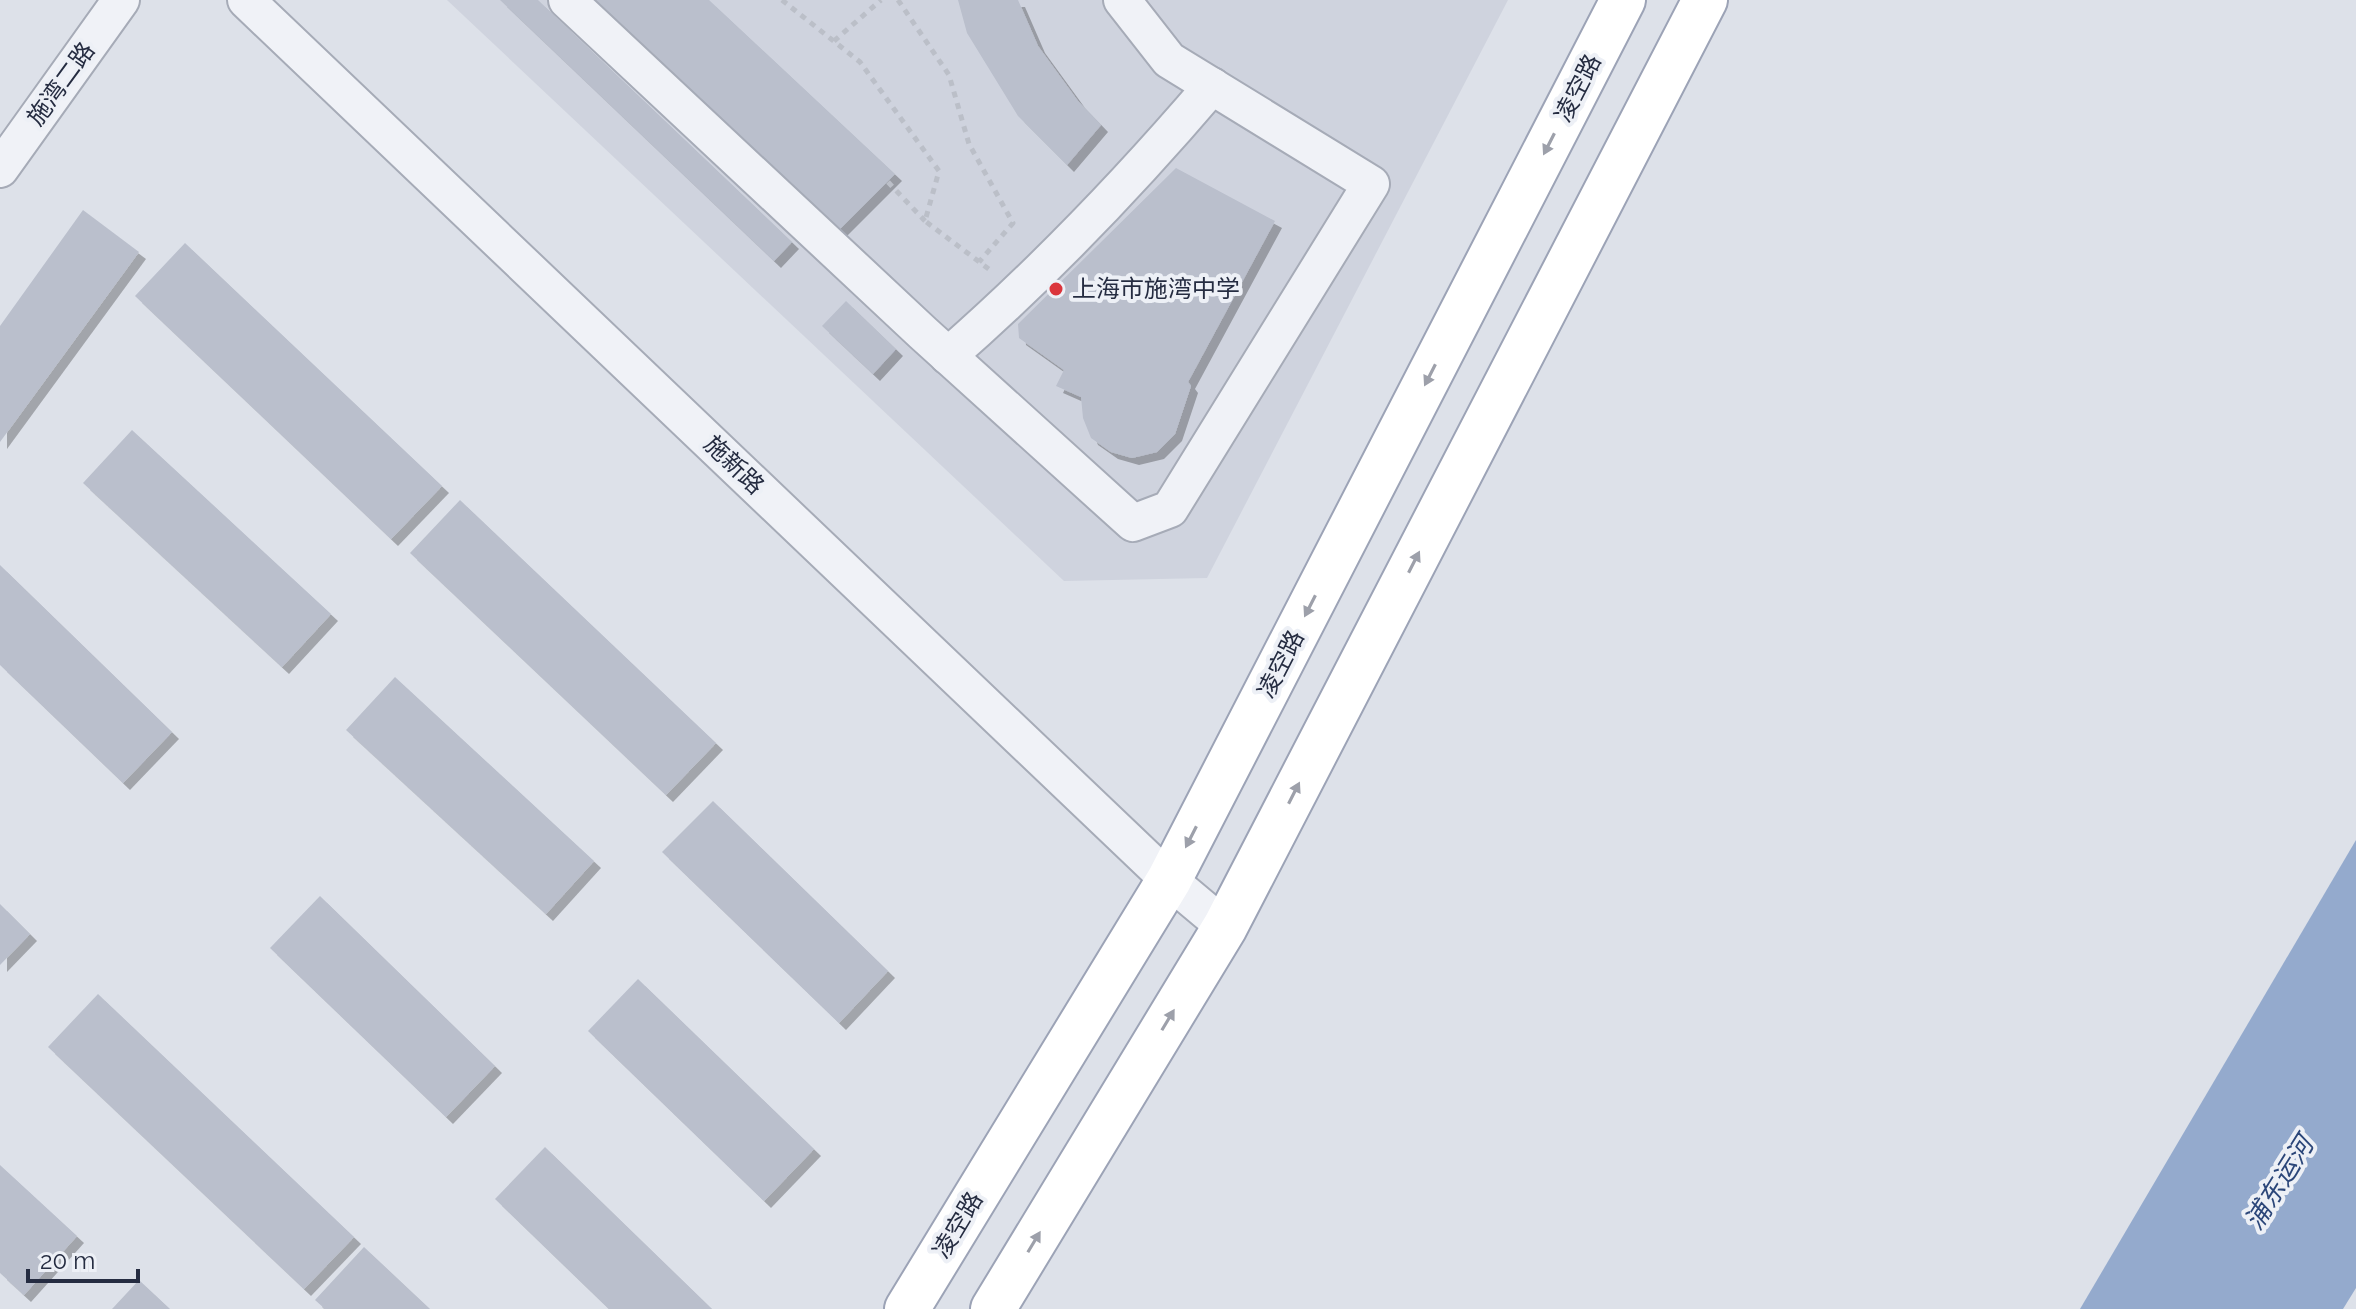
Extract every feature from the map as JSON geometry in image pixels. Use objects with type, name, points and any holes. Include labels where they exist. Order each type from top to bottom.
[{"type":"main road","name":"凌空路","points":[[907,1309],[1169,880],[1623,0]]},
{"type":"main road","points":[[993,1309],[1225,927],[1705,0]]},
{"type":"street","name":"施湾二路","points":[[0,169],[121,0]]},
{"type":"street","name":"施新路","points":[[246,0],[1169,880],[1225,927]]},
{"type":"street","points":[[567,0],[948,356],[1133,523],[1170,509],[1371,184],[1169,60],[1122,0]]},
{"type":"street","points":[[948,356],[1020,292],[1136,175],[1212,86]]},
{"type":"path","points":[[782,0],[860,62],[939,171],[925,221]]},
{"type":"path","points":[[834,41],[881,0]]},
{"type":"path","points":[[898,0],[949,75],[969,144],[1013,223],[979,262]]},
{"type":"path","points":[[888,182],[925,221],[1020,292]]},
{"type":"shaded area","name":"上海市施湾中学","points":[[447,0],[1508,0],[1207,578],[1064,581]]},
{"type":"water","name":"浦东运河","points":[[2356,840],[2356,1288],[2343,1309],[2080,1309]]},
{"type":"building","points":[[500,0],[538,0],[792,242],[774,261]]},
{"type":"building","points":[[579,0],[709,0],[895,174],[829,240]]},
{"type":"building","points":[[958,0],[1018,0],[1038,46],[1078,101],[1101,125],[1067,165],[1018,116],[967,33]]},
{"type":"building","points":[[1176,168],[1275,221],[1188,382],[1191,386],[1175,434],[1157,452],[1132,458],[1111,452],[1091,438],[1083,418],[1081,397],[1056,386],[1064,370],[1019,338],[1018,324]]},
{"type":"building","points":[[83,210],[139,252],[0,442],[0,326]]},
{"type":"building","points":[[185,243],[442,486],[391,539],[135,296]]},
{"type":"building","points":[[846,301],[896,349],[873,374],[822,326]]},
{"type":"building","points":[[132,430],[331,614],[282,667],[83,483]]},
{"type":"building","points":[[460,500],[716,743],[666,795],[410,553]]},
{"type":"building","points":[[0,565],[172,732],[123,783],[0,665]]},
{"type":"building","points":[[395,677],[594,861],[546,914],[346,730]]},
{"type":"building","points":[[713,801],[888,971],[839,1023],[662,852]]},
{"type":"building","points":[[320,896],[495,1066],[446,1117],[270,948]]},
{"type":"building","points":[[0,904],[30,934],[0,965]]},
{"type":"building","points":[[638,979],[814,1149],[764,1201],[588,1031]]},
{"type":"building","points":[[98,994],[354,1237],[304,1289],[48,1047]]},
{"type":"building","points":[[545,1147],[712,1309],[609,1309],[495,1199]]},
{"type":"building","points":[[0,1165],[77,1236],[24,1295],[0,1273]]},
{"type":"building","points":[[364,1247],[430,1309],[325,1309],[315,1300]]},
{"type":"building","points":[[139,1280],[170,1309],[112,1309]]},
{"type":"place","name":"上海市施湾中学","points":[[1056,289]]}]
